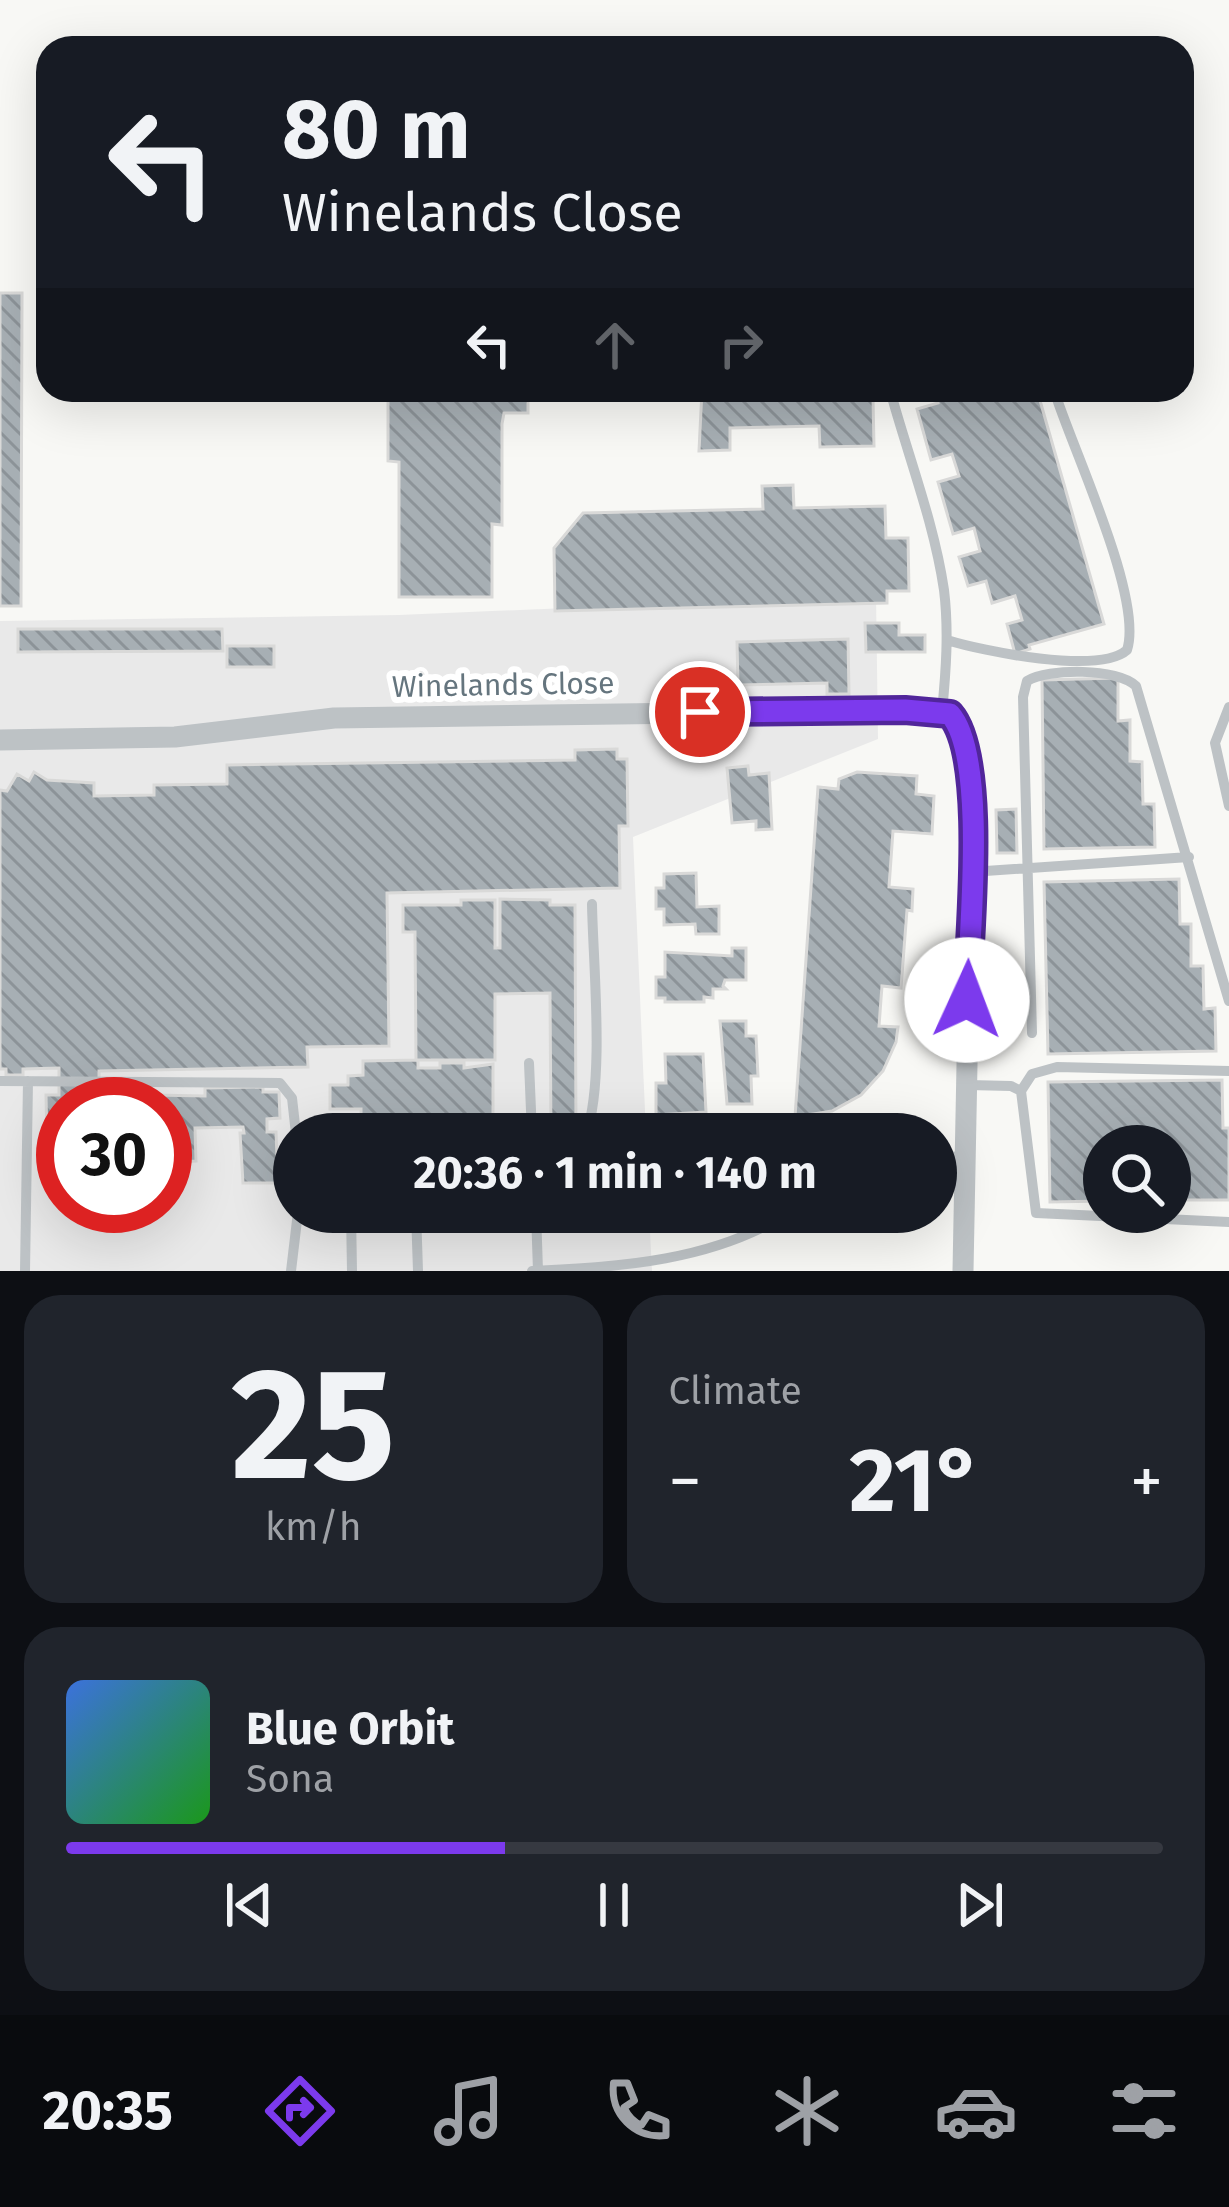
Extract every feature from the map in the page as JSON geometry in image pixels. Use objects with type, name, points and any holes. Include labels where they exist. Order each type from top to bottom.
[{"type":"street","name":"Winelands Close","points":[[0,740],[175,737],[334,718],[420,715],[943,712]]},
{"type":"street","points":[[943,712],[957,722],[966,740],[972,807],[962,1271]]},
{"type":"lane","points":[[893,402],[938,558],[946,640],[943,712]]},
{"type":"lane","points":[[946,640],[1005,656],[1049,659],[1114,658],[1127,650],[1129,610],[1095,498],[1059,402]]},
{"type":"lane","points":[[1032,1033],[1023,691],[1031,678],[1054,673],[1121,674],[1136,686],[1229,1001]]},
{"type":"lane","points":[[1229,707],[1215,743],[1229,806]]},
{"type":"lane","points":[[970,872],[1189,857]]},
{"type":"lane","points":[[592,904],[593,1113]]},
{"type":"lane","points":[[529,1063],[531,1113]]},
{"type":"lane","points":[[1229,1071],[1057,1067],[1032,1074],[1021,1091],[1036,1214],[1229,1222]]},
{"type":"lane","points":[[26,1271],[28,1081]]},
{"type":"lane","points":[[0,1082],[280,1083],[292,1098],[294,1113]]},
{"type":"lane","points":[[965,1085],[1012,1086],[1021,1091]]},
{"type":"lane","points":[[957,1158],[963,1159]]},
{"type":"lane","points":[[291,1271],[296,1233]]},
{"type":"lane","points":[[351,1233],[352,1271]]},
{"type":"lane","points":[[417,1233],[418,1271]]},
{"type":"lane","points":[[536,1233],[536,1271],[689,1255],[752,1233]]},
{"type":"shaded area","points":[[876,595],[878,739],[633,837],[645,1113],[273,1113],[273,1233],[650,1233],[652,1271],[0,1271],[0,621],[399,615]]},
{"type":"building","points":[[0,293],[22,293],[21,606],[0,606]]},
{"type":"building","points":[[388,402],[528,402],[528,413],[504,413],[502,525],[492,524],[492,597],[399,597],[399,462],[388,461]]},
{"type":"building","points":[[701,402],[873,402],[874,446],[820,447],[819,426],[730,428],[730,450],[699,451]]},
{"type":"building","points":[[1040,402],[1104,624],[1029,645],[1030,649],[1015,654],[1007,624],[1022,620],[1015,596],[992,603],[986,581],[968,586],[959,557],[980,551],[974,528],[953,534],[938,482],[959,476],[952,454],[931,460],[917,409],[938,403]]},
{"type":"building","points":[[793,485],[794,508],[885,506],[886,538],[908,538],[909,591],[887,591],[887,603],[555,611],[554,548],[583,513],[763,509],[762,486]]},
{"type":"building","points":[[865,623],[899,623],[899,635],[925,635],[925,652],[866,652]]},
{"type":"building","points":[[18,629],[222,629],[223,651],[18,652]]},
{"type":"building","points":[[848,639],[849,694],[827,694],[827,683],[738,685],[737,642]]},
{"type":"building","points":[[227,646],[274,646],[274,667],[227,667]]},
{"type":"building","points":[[1118,678],[1118,721],[1130,720],[1130,761],[1142,762],[1143,804],[1154,804],[1155,847],[1044,849],[1042,680]]},
{"type":"building","points":[[617,749],[617,759],[627,759],[628,826],[619,826],[620,888],[387,893],[389,1046],[307,1047],[308,1067],[99,1071],[99,1077],[59,1077],[59,1068],[23,1069],[23,1075],[6,1075],[6,1069],[0,1069],[0,790],[7,791],[17,774],[29,781],[34,772],[47,780],[94,783],[94,796],[154,795],[154,785],[227,784],[227,765],[575,760],[575,750]]},
{"type":"building","points":[[748,766],[749,775],[769,773],[772,829],[756,830],[756,821],[732,823],[727,768]]},
{"type":"building","points":[[857,772],[917,776],[916,794],[934,796],[932,834],[893,831],[889,887],[913,889],[901,988],[882,986],[879,1026],[898,1027],[883,1071],[861,1095],[832,1111],[795,1113],[818,787],[838,789],[839,779]]},
{"type":"building","points":[[1016,809],[1017,853],[997,853],[996,810]]},
{"type":"building","points":[[696,873],[697,907],[719,906],[719,934],[696,934],[695,924],[664,925],[664,909],[656,909],[656,888],[664,888],[664,874]]},
{"type":"building","points":[[1179,879],[1180,924],[1191,924],[1191,966],[1203,966],[1204,1009],[1215,1008],[1216,1051],[1048,1054],[1044,882]]},
{"type":"building","points":[[500,899],[575,905],[576,1113],[551,1113],[550,993],[495,994],[495,1060],[416,1060],[415,932],[403,932],[403,905],[495,900],[495,948],[500,948]]},
{"type":"building","points":[[732,948],[746,948],[746,980],[725,980],[726,989],[713,989],[713,998],[704,997],[704,1002],[656,998],[656,977],[665,977],[665,952],[732,956]]},
{"type":"building","points":[[720,1021],[746,1021],[746,1036],[756,1036],[758,1076],[751,1076],[752,1104],[727,1104]]},
{"type":"building","points":[[665,1054],[703,1054],[706,1112],[656,1113],[656,1083],[666,1083]]},
{"type":"building","points":[[418,1060],[418,1068],[440,1068],[440,1063],[464,1063],[464,1068],[493,1064],[493,1113],[330,1109],[330,1085],[348,1085],[348,1076],[363,1075],[363,1061]]},
{"type":"building","points":[[1222,1080],[1223,1128],[1229,1128],[1229,1200],[1191,1200],[1191,1125],[1083,1125],[1083,1201],[1050,1202],[1048,1082]]},
{"type":"building","points":[[263,1087],[263,1092],[279,1092],[280,1113],[267,1119],[267,1132],[273,1132],[273,1183],[243,1183],[243,1127],[195,1128],[196,1161],[192,1161],[192,1096],[205,1096],[205,1088]]},
{"type":"route","points":[[700,712],[905,710],[950,714],[966,740],[970,766],[967,1000]]}]
